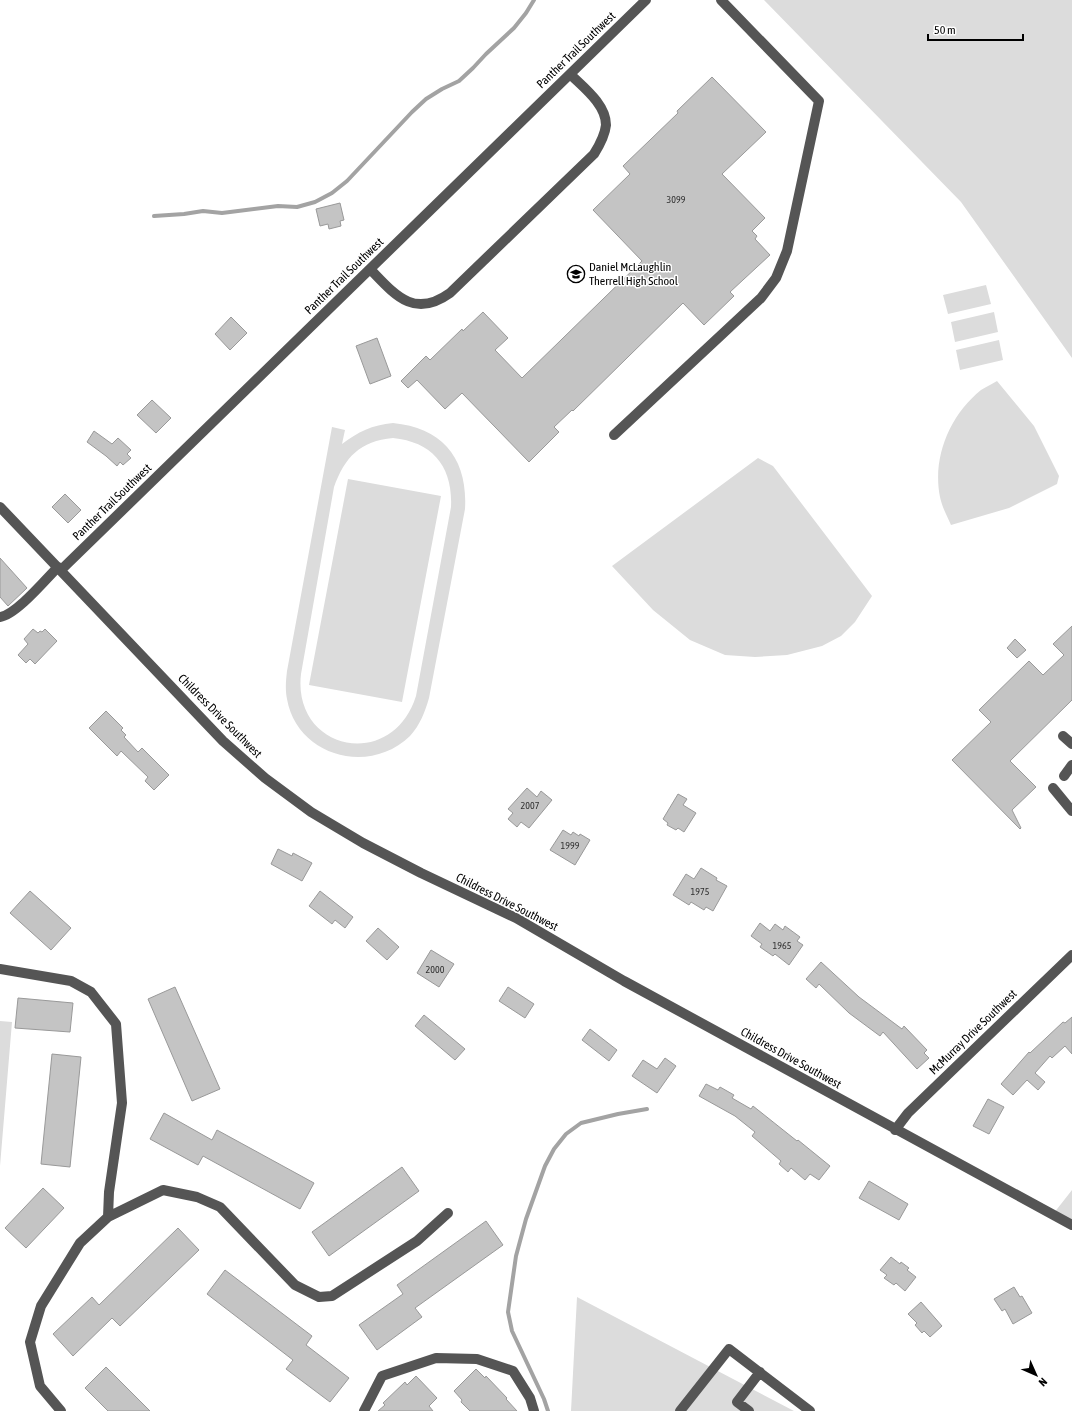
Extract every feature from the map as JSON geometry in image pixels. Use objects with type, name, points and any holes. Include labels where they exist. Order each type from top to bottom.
[{"type":"street","name":"Panther Trail Southwest","points":[[0,617],[5,616],[19,606],[59,569],[646,0]]},
{"type":"street","points":[[614,435],[761,298],[776,278],[787,251],[819,101],[721,0]]},
{"type":"street","points":[[370,269],[394,294],[404,300],[417,304],[430,303],[443,298],[594,154],[600,144],[606,125],[600,107],[593,97],[570,74]]},
{"type":"street","name":"Childress Drive Southwest","points":[[0,507],[223,741],[265,778],[312,812],[376,850],[516,918],[624,981],[895,1130],[1072,1225]]},
{"type":"street","points":[[1063,736],[1072,744]]},
{"type":"street","points":[[1064,776],[1072,765]]},
{"type":"street","points":[[1053,788],[1072,811]]},
{"type":"street","name":"McMurray Drive Southwest","points":[[895,1130],[908,1113],[1072,955]]},
{"type":"street","points":[[0,969],[71,981],[91,992],[116,1024],[122,1104],[109,1192],[108,1217]]},
{"type":"street","points":[[61,1411],[40,1386],[30,1342],[41,1306],[80,1243],[108,1217],[163,1190],[197,1198],[220,1207],[295,1285],[319,1297],[332,1296],[416,1241],[448,1213]]},
{"type":"street","points":[[680,1411],[729,1349],[810,1411]]},
{"type":"street","points":[[364,1411],[382,1376],[436,1358],[477,1359],[513,1371],[530,1398],[534,1411]]},
{"type":"street","points":[[749,1411],[737,1402],[760,1372]]},
{"type":"shaded area","points":[[764,0],[1072,0],[1072,358],[961,202]]},
{"type":"shaded area","points":[[986,285],[991,304],[948,314],[943,295]]},
{"type":"shaded area","points":[[994,312],[998,332],[955,342],[951,322]]},
{"type":"shaded area","points":[[999,340],[1003,360],[960,370],[956,350]]},
{"type":"shaded area","points":[[997,381],[1034,426],[1059,476],[1057,484],[1009,508],[951,525],[943,508],[940,497],[938,482],[941,452],[952,424],[960,412],[981,390]]},
{"type":"shaded area","points":[[393,423],[411,426],[426,432],[439,439],[449,449],[457,461],[462,475],[465,491],[465,509],[429,698],[422,718],[410,736],[393,748],[375,755],[356,757],[337,754],[320,746],[305,734],[293,719],[287,699],[286,678],[332,427],[345,430],[342,444],[354,436],[378,425]],"holes":[[[393,438],[407,440],[429,451],[438,459],[444,469],[451,493],[451,507],[416,696],[404,720],[387,735],[367,743],[346,742],[327,735],[312,721],[302,700],[301,674],[334,487],[343,467],[355,452],[371,443],[381,440]]]},
{"type":"shaded area","points":[[758,458],[773,466],[872,596],[855,622],[841,636],[822,646],[787,655],[755,657],[725,655],[690,640],[653,610],[612,566]]},
{"type":"shaded area","points":[[348,479],[441,496],[402,702],[309,685]]},
{"type":"shaded area","points":[[0,1021],[12,1022],[0,1166]]},
{"type":"shaded area","points":[[1072,1190],[1072,1230],[1050,1218]]},
{"type":"shaded area","points":[[577,1297],[794,1411],[571,1411]]},
{"type":"building","points":[[712,77],[766,132],[722,174],[765,218],[752,231],[757,236],[755,239],[770,255],[730,292],[734,296],[704,325],[683,303],[573,411],[572,410],[554,427],[559,432],[529,462],[462,393],[445,409],[417,380],[408,388],[401,381],[426,356],[430,360],[462,329],[463,331],[483,312],[508,338],[495,350],[522,378],[642,261],[593,210],[630,174],[623,166],[678,113],[677,111]]},
{"type":"building","points":[[340,203],[344,220],[340,221],[341,226],[329,229],[328,224],[320,226],[316,209]]},
{"type":"building","points":[[231,317],[247,333],[230,350],[215,334]]},
{"type":"building","points":[[377,338],[391,376],[370,384],[356,346]]},
{"type":"building","points":[[152,400],[171,418],[156,433],[137,415]]},
{"type":"building","points":[[94,431],[112,444],[118,438],[131,450],[127,454],[131,458],[123,465],[120,462],[117,466],[87,442]]},
{"type":"building","points":[[65,494],[81,510],[68,523],[52,507]]},
{"type":"building","points":[[0,558],[27,588],[8,606],[0,597]]},
{"type":"building","points":[[1072,626],[1072,700],[1010,761],[1036,787],[1012,810],[1021,828],[1020,829],[952,760],[991,722],[979,710],[1029,661],[1043,675],[1064,655],[1053,644]]},
{"type":"building","points":[[33,629],[38,633],[45,629],[57,641],[35,664],[30,659],[26,663],[18,655],[28,644],[24,639]]},
{"type":"building","points":[[1015,639],[1026,650],[1017,658],[1007,648]]},
{"type":"building","points":[[106,711],[123,728],[121,730],[126,735],[124,737],[138,752],[142,748],[169,775],[154,790],[145,781],[148,777],[121,751],[117,756],[89,728]]},
{"type":"building","points":[[527,788],[537,797],[541,791],[552,800],[529,828],[521,822],[517,827],[508,819],[513,813],[508,809]]},
{"type":"building","points":[[678,794],[687,799],[683,805],[696,813],[684,832],[678,828],[676,830],[667,825],[668,823],[663,819]]},
{"type":"building","points":[[563,830],[571,835],[573,832],[579,836],[580,834],[590,840],[575,865],[550,850]]},
{"type":"building","points":[[278,849],[292,856],[293,853],[312,863],[302,881],[271,864]]},
{"type":"building","points":[[701,868],[717,878],[716,880],[727,886],[713,911],[706,907],[704,910],[691,902],[689,905],[673,895],[686,874],[694,879]]},
{"type":"building","points":[[30,891],[71,928],[51,950],[10,913]]},
{"type":"building","points":[[320,891],[353,917],[345,928],[335,920],[332,924],[309,906]]},
{"type":"building","points":[[760,923],[770,931],[775,924],[783,930],[785,926],[800,937],[797,941],[803,945],[789,965],[775,954],[773,956],[760,947],[762,944],[751,936]]},
{"type":"building","points":[[378,928],[399,947],[387,960],[366,941]]},
{"type":"building","points":[[431,950],[454,964],[439,987],[417,973]]},
{"type":"building","points":[[821,962],[859,997],[902,1029],[904,1026],[927,1050],[924,1053],[929,1058],[917,1069],[883,1032],[880,1036],[849,1013],[819,984],[816,988],[806,979]]},
{"type":"building","points":[[175,987],[220,1089],[192,1101],[148,999]]},
{"type":"building","points":[[508,987],[534,1004],[525,1018],[499,1001]]},
{"type":"building","points":[[18,998],[73,1003],[70,1032],[15,1028]]},
{"type":"building","points":[[424,1015],[465,1049],[455,1060],[415,1026]]},
{"type":"building","points":[[1072,1017],[1072,1054],[1065,1046],[1052,1058],[1050,1056],[1035,1073],[1045,1082],[1038,1090],[1027,1080],[1013,1095],[1001,1084],[1029,1052],[1030,1053],[1063,1022],[1065,1023]]},
{"type":"building","points":[[590,1029],[617,1050],[609,1061],[582,1040]]},
{"type":"building","points":[[52,1054],[81,1057],[70,1167],[41,1164]]},
{"type":"building","points":[[665,1058],[676,1066],[657,1093],[632,1076],[643,1060],[657,1069]]},
{"type":"building","points":[[706,1084],[718,1090],[720,1087],[734,1095],[732,1098],[751,1109],[753,1106],[830,1166],[819,1180],[810,1174],[805,1180],[791,1168],[788,1172],[779,1164],[781,1161],[752,1136],[755,1132],[735,1116],[699,1096]]},
{"type":"building","points":[[988,1099],[1004,1107],[989,1134],[973,1126]]},
{"type":"building","points":[[164,1113],[212,1140],[217,1130],[314,1183],[300,1209],[203,1156],[198,1165],[150,1139]]},
{"type":"building","points":[[402,1167],[419,1191],[329,1256],[312,1232]]},
{"type":"building","points":[[869,1181],[908,1204],[899,1220],[859,1198]]},
{"type":"building","points":[[43,1188],[64,1208],[26,1248],[5,1228]]},
{"type":"building","points":[[486,1221],[503,1245],[415,1308],[422,1317],[377,1350],[359,1325],[403,1294],[397,1285]]},
{"type":"building","points":[[178,1228],[199,1250],[120,1326],[112,1318],[73,1356],[53,1334],[92,1297],[99,1305]]},
{"type":"building","points":[[891,1257],[900,1264],[901,1262],[909,1268],[907,1270],[916,1277],[905,1291],[896,1283],[894,1285],[884,1278],[887,1275],[880,1270]]},
{"type":"building","points":[[225,1270],[312,1336],[306,1345],[349,1378],[330,1402],[286,1369],[293,1360],[207,1294]]},
{"type":"building","points":[[1014,1287],[1020,1297],[1022,1296],[1032,1313],[1013,1324],[1005,1309],[1002,1311],[994,1299]]},
{"type":"building","points":[[921,1302],[942,1326],[930,1337],[924,1331],[922,1333],[915,1325],[917,1323],[908,1314]]},
{"type":"building","points":[[106,1367],[150,1411],[108,1411],[85,1388]]},
{"type":"building","points":[[476,1369],[485,1378],[486,1376],[517,1411],[470,1411],[461,1402],[462,1400],[454,1391]]},
{"type":"building","points":[[416,1376],[437,1398],[429,1406],[433,1411],[378,1411],[385,1405],[383,1403],[405,1382],[407,1385]]},
{"type":"waterway","points":[[154,216],[203,211],[222,213],[278,206],[297,207],[315,202],[332,193],[347,181],[426,99],[459,81],[473,68],[514,28],[534,0]]},
{"type":"waterway","points":[[548,1411],[544,1399],[512,1331],[508,1312],[516,1256],[526,1219],[545,1166],[554,1149],[566,1134],[581,1123],[647,1109]]},
{"type":"place","name":"Daniel McLaughlin Therrell High School","points":[[576,274]]}]
